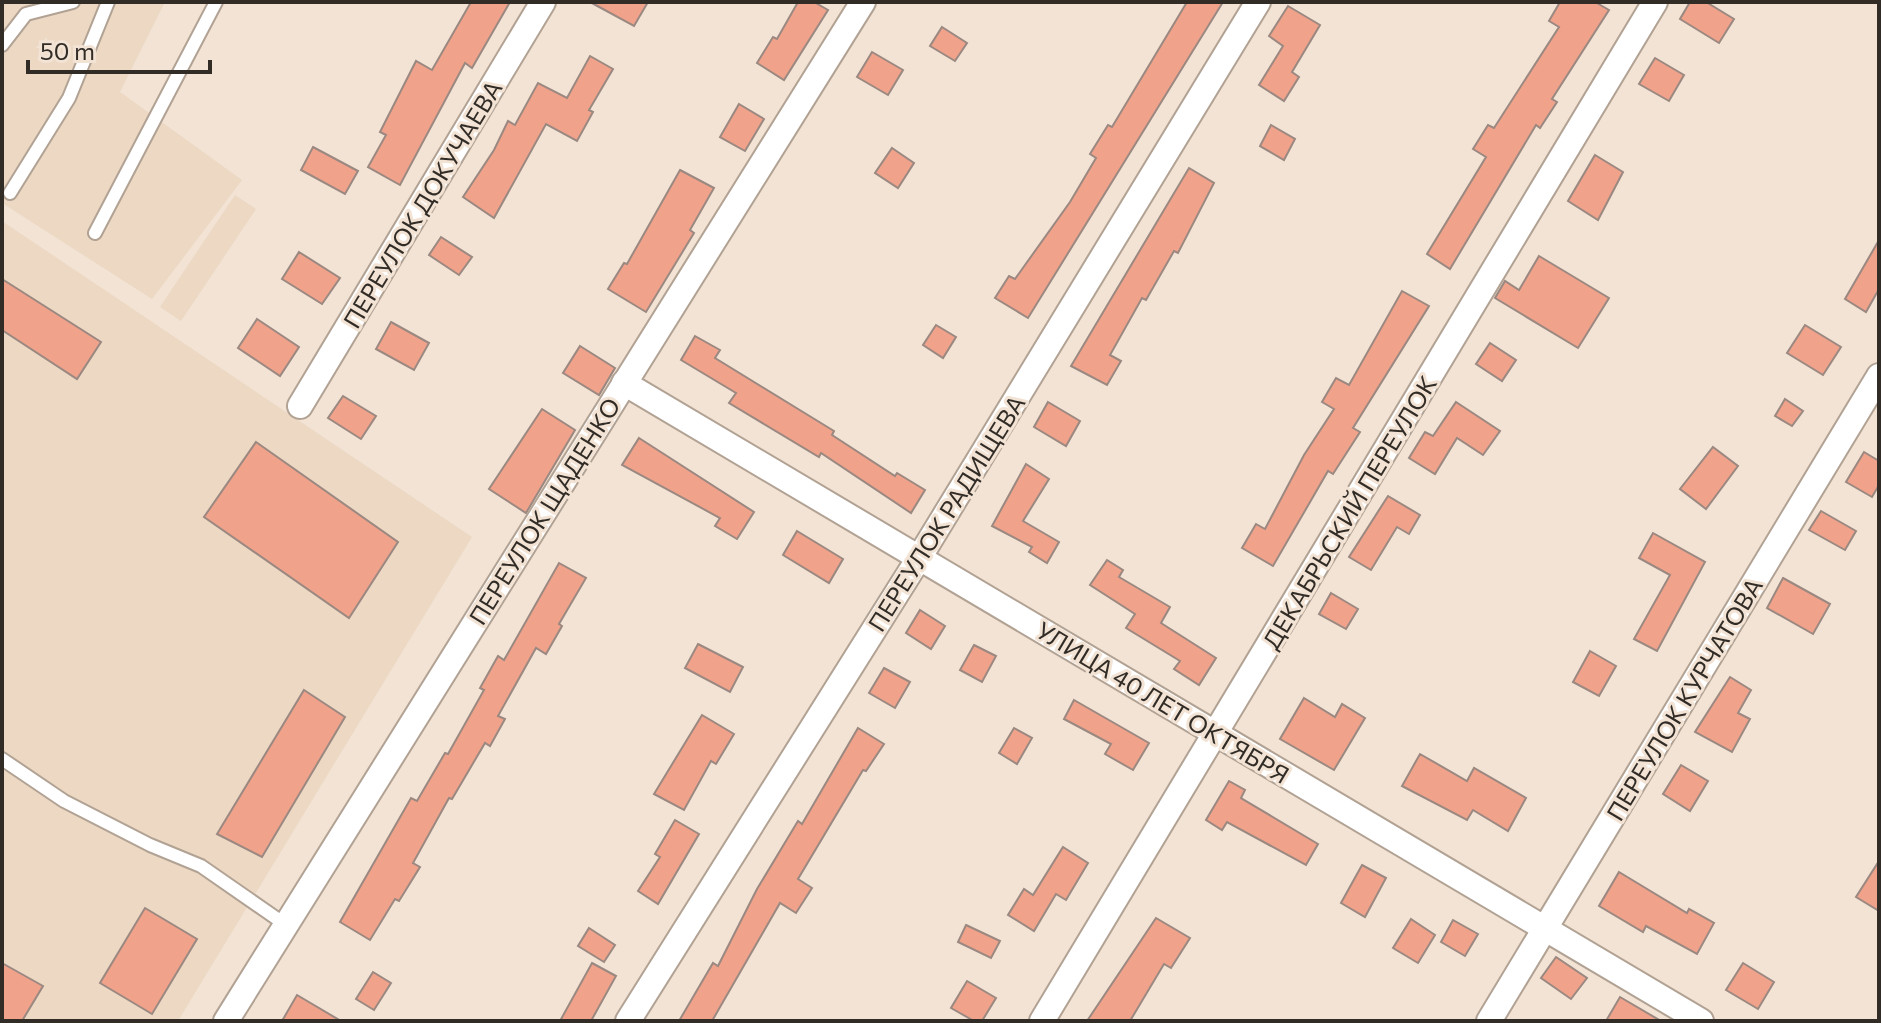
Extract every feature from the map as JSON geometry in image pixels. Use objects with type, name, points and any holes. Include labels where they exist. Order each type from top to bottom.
[{"type":"street","name":"ПЕРЕУЛОК ДОКУЧАЕВА","points":[[300,406],[543,2]]},
{"type":"street","name":"ПЕРЕУЛОК ЩАДЕНКО","points":[[226,1021],[863,2]]},
{"type":"street","name":"ПЕРЕУЛОК РАДИЩЕВА","points":[[628,1021],[919,558],[1258,2]]},
{"type":"street","name":"ДЕКАБРЬСКИЙ ПЕРЕУЛОК","points":[[1042,1021],[1655,2]]},
{"type":"street","name":"ПЕРЕУЛОК КУРЧАТОВА","points":[[1489,1021],[1879,376]]},
{"type":"street","name":"УЛИЦА 40 ЛЕТ ОКТЯБРЯ","points":[[624,383],[1701,1021]]},
{"type":"lane","points":[[2,45],[26,14],[73,2]]},
{"type":"lane","points":[[10,193],[69,98],[108,2]]},
{"type":"lane","points":[[95,233],[216,2]]},
{"type":"lane","points":[[2,759],[64,801],[201,866],[286,925]]},
{"type":"shaded area","points":[[2,2],[165,2],[120,92],[242,180],[152,299],[2,203]]},
{"type":"shaded area","points":[[235,195],[256,209],[181,321],[160,307]]},
{"type":"shaded area","points":[[2,221],[472,537],[178,1021],[2,1021]]},
{"type":"building","points":[[471,2],[510,2],[472,68],[465,63],[400,185],[368,167],[386,135],[380,132],[416,61],[432,70]]},
{"type":"building","points":[[590,2],[648,2],[634,26]]},
{"type":"building","points":[[798,2],[814,2],[828,10],[784,80],[757,63],[773,37],[777,39]]},
{"type":"building","points":[[1187,2],[1223,2],[1028,318],[995,298],[1009,276],[1015,279],[1070,202],[1096,158],[1090,154],[1108,125],[1112,127]]},
{"type":"building","points":[[1560,2],[1595,2],[1609,10],[1552,99],[1557,102],[1540,128],[1536,125],[1450,269],[1427,254],[1486,157],[1473,149],[1488,125],[1494,128],[1559,27],[1549,21]]},
{"type":"building","points":[[1690,2],[1706,2],[1734,19],[1719,43],[1680,19]]},
{"type":"building","points":[[1288,6],[1320,25],[1292,72],[1299,77],[1284,101],[1259,85],[1283,46],[1269,36]]},
{"type":"building","points":[[942,27],[967,43],[955,61],[930,46]]},
{"type":"building","points":[[872,52],[903,70],[888,95],[857,77]]},
{"type":"building","points":[[590,56],[613,69],[589,110],[593,112],[577,141],[546,124],[494,218],[463,197],[494,150],[508,121],[515,125],[538,83],[567,98]]},
{"type":"building","points":[[1655,58],[1684,75],[1669,101],[1639,84]]},
{"type":"building","points":[[739,104],[764,119],[745,151],[720,137]]},
{"type":"building","points":[[1271,125],[1295,139],[1284,160],[1260,146]]},
{"type":"building","points":[[313,147],[358,171],[345,194],[301,170]]},
{"type":"building","points":[[892,148],[914,163],[898,188],[875,173]]},
{"type":"building","points":[[1595,155],[1623,172],[1598,220],[1568,201]]},
{"type":"building","points":[[1189,168],[1214,183],[1178,253],[1174,251],[1146,300],[1142,298],[1110,355],[1121,361],[1107,385],[1071,366]]},
{"type":"building","points":[[680,170],[714,188],[690,230],[694,233],[646,312],[608,289],[624,263],[627,264]]},
{"type":"building","points":[[441,237],[472,257],[459,275],[429,255]]},
{"type":"building","points":[[1879,240],[1879,289],[1866,312],[1845,299]]},
{"type":"building","points":[[299,252],[340,278],[322,304],[282,279]]},
{"type":"building","points":[[1539,256],[1609,298],[1578,348],[1495,298],[1505,281],[1519,290]]},
{"type":"building","points":[[2,279],[101,342],[77,379],[2,330]]},
{"type":"building","points":[[1402,291],[1429,306],[1353,428],[1360,432],[1333,474],[1328,471],[1273,566],[1242,548],[1256,524],[1265,529],[1304,455],[1334,409],[1322,402],[1336,378],[1349,385]]},
{"type":"building","points":[[257,319],[299,347],[280,376],[238,348]]},
{"type":"building","points":[[391,322],[429,343],[414,370],[376,349]]},
{"type":"building","points":[[936,325],[956,337],[943,358],[923,345]]},
{"type":"building","points":[[1805,325],[1841,347],[1823,375],[1787,353]]},
{"type":"building","points":[[695,336],[720,350],[715,358],[834,431],[832,435],[895,476],[897,473],[925,490],[911,513],[821,453],[819,457],[729,403],[736,393],[681,360]]},
{"type":"building","points":[[1490,343],[1516,360],[1502,381],[1476,364]]},
{"type":"building","points":[[580,346],[615,368],[599,395],[563,373]]},
{"type":"building","points":[[343,396],[376,416],[361,439],[328,418]]},
{"type":"building","points":[[1785,399],[1803,411],[1792,426],[1775,416]]},
{"type":"building","points":[[1048,402],[1080,421],[1066,446],[1034,427]]},
{"type":"building","points":[[1456,402],[1500,431],[1483,455],[1457,438],[1435,474],[1409,458],[1425,432],[1433,436]]},
{"type":"building","points":[[542,409],[575,430],[526,513],[489,489]]},
{"type":"building","points":[[639,438],[754,512],[737,539],[715,526],[720,518],[622,465]]},
{"type":"building","points":[[256,442],[398,542],[349,618],[204,517]]},
{"type":"building","points":[[1713,447],[1738,466],[1706,509],[1680,489]]},
{"type":"building","points":[[1864,452],[1879,461],[1879,485],[1872,497],[1846,482]]},
{"type":"building","points":[[1026,464],[1049,479],[1023,521],[1059,542],[1047,563],[1029,552],[1032,547],[992,526]]},
{"type":"building","points":[[1388,496],[1420,515],[1409,534],[1397,527],[1371,570],[1349,557]]},
{"type":"building","points":[[1821,511],[1856,531],[1845,550],[1809,530]]},
{"type":"building","points":[[797,531],[843,559],[829,583],[783,555]]},
{"type":"building","points":[[1653,533],[1705,562],[1657,651],[1634,639],[1670,575],[1639,558]]},
{"type":"building","points":[[1107,560],[1123,570],[1119,577],[1170,607],[1161,623],[1216,658],[1199,685],[1174,669],[1180,661],[1126,628],[1135,614],[1090,585]]},
{"type":"building","points":[[559,563],[586,578],[559,624],[562,626],[546,654],[536,648],[498,716],[505,719],[490,746],[485,743],[452,799],[449,798],[413,863],[420,867],[399,901],[395,899],[370,940],[340,922],[411,798],[417,801],[445,753],[448,754],[484,690],[480,688],[498,656],[504,660]]},
{"type":"building","points":[[1783,578],[1830,604],[1813,634],[1767,608]]},
{"type":"building","points":[[1331,593],[1358,609],[1346,629],[1319,614]]},
{"type":"building","points":[[920,610],[945,626],[931,649],[906,633]]},
{"type":"building","points":[[698,644],[743,667],[730,692],[685,668]]},
{"type":"building","points":[[974,645],[996,656],[982,682],[960,670]]},
{"type":"building","points":[[1590,651],[1616,666],[1599,696],[1573,682]]},
{"type":"building","points":[[884,668],[910,682],[895,708],[869,693]]},
{"type":"building","points":[[1730,677],[1751,690],[1738,713],[1750,719],[1732,752],[1695,732]]},
{"type":"building","points":[[304,690],[345,717],[262,857],[217,834]]},
{"type":"building","points":[[1304,698],[1335,717],[1342,704],[1365,718],[1334,770],[1280,739]]},
{"type":"building","points":[[1074,700],[1149,743],[1133,770],[1105,754],[1111,744],[1064,719]]},
{"type":"building","points":[[702,715],[734,734],[716,764],[711,761],[684,810],[654,794]]},
{"type":"building","points":[[858,728],[884,744],[866,771],[863,770],[798,879],[812,888],[796,913],[780,903],[712,1021],[679,1021],[713,963],[718,966],[757,889],[798,821],[802,824]]},
{"type":"building","points":[[1014,728],[1032,738],[1017,764],[999,753]]},
{"type":"building","points":[[1420,754],[1467,781],[1474,768],[1526,798],[1508,831],[1473,810],[1467,820],[1402,786]]},
{"type":"building","points":[[1681,765],[1708,781],[1690,811],[1663,794]]},
{"type":"building","points":[[1229,781],[1245,790],[1241,798],[1318,844],[1306,865],[1227,822],[1222,830],[1206,820]]},
{"type":"building","points":[[675,820],[699,834],[658,904],[638,891],[660,857],[655,854]]},
{"type":"building","points":[[1063,847],[1088,863],[1066,900],[1056,894],[1034,931],[1008,915],[1024,889],[1033,895]]},
{"type":"building","points":[[1879,861],[1879,911],[1856,897]]},
{"type":"building","points":[[1362,865],[1386,878],[1365,917],[1341,903]]},
{"type":"building","points":[[1619,872],[1687,913],[1689,909],[1714,923],[1697,954],[1646,926],[1643,932],[1599,906]]},
{"type":"building","points":[[145,908],[197,939],[152,1014],[100,983]]},
{"type":"building","points":[[1156,918],[1190,938],[1171,968],[1164,964],[1130,1021],[1087,1021]]},
{"type":"building","points":[[1411,919],[1435,935],[1418,963],[1393,948]]},
{"type":"building","points":[[1453,920],[1478,934],[1465,956],[1441,942]]},
{"type":"building","points":[[966,925],[1000,941],[991,958],[958,942]]},
{"type":"building","points":[[589,928],[615,945],[604,962],[578,946]]},
{"type":"building","points":[[1556,957],[1587,978],[1571,999],[1541,978]]},
{"type":"building","points":[[2,963],[43,986],[22,1021],[2,1021]]},
{"type":"building","points":[[592,963],[616,976],[591,1021],[560,1021]]},
{"type":"building","points":[[1743,963],[1774,982],[1758,1009],[1726,990]]},
{"type":"building","points":[[373,972],[391,983],[374,1010],[356,999]]},
{"type":"building","points":[[967,981],[996,998],[982,1021],[974,1021],[951,1008]]},
{"type":"building","points":[[297,995],[341,1021],[282,1021]]},
{"type":"building","points":[[1620,997],[1661,1021],[1606,1021]]}]
